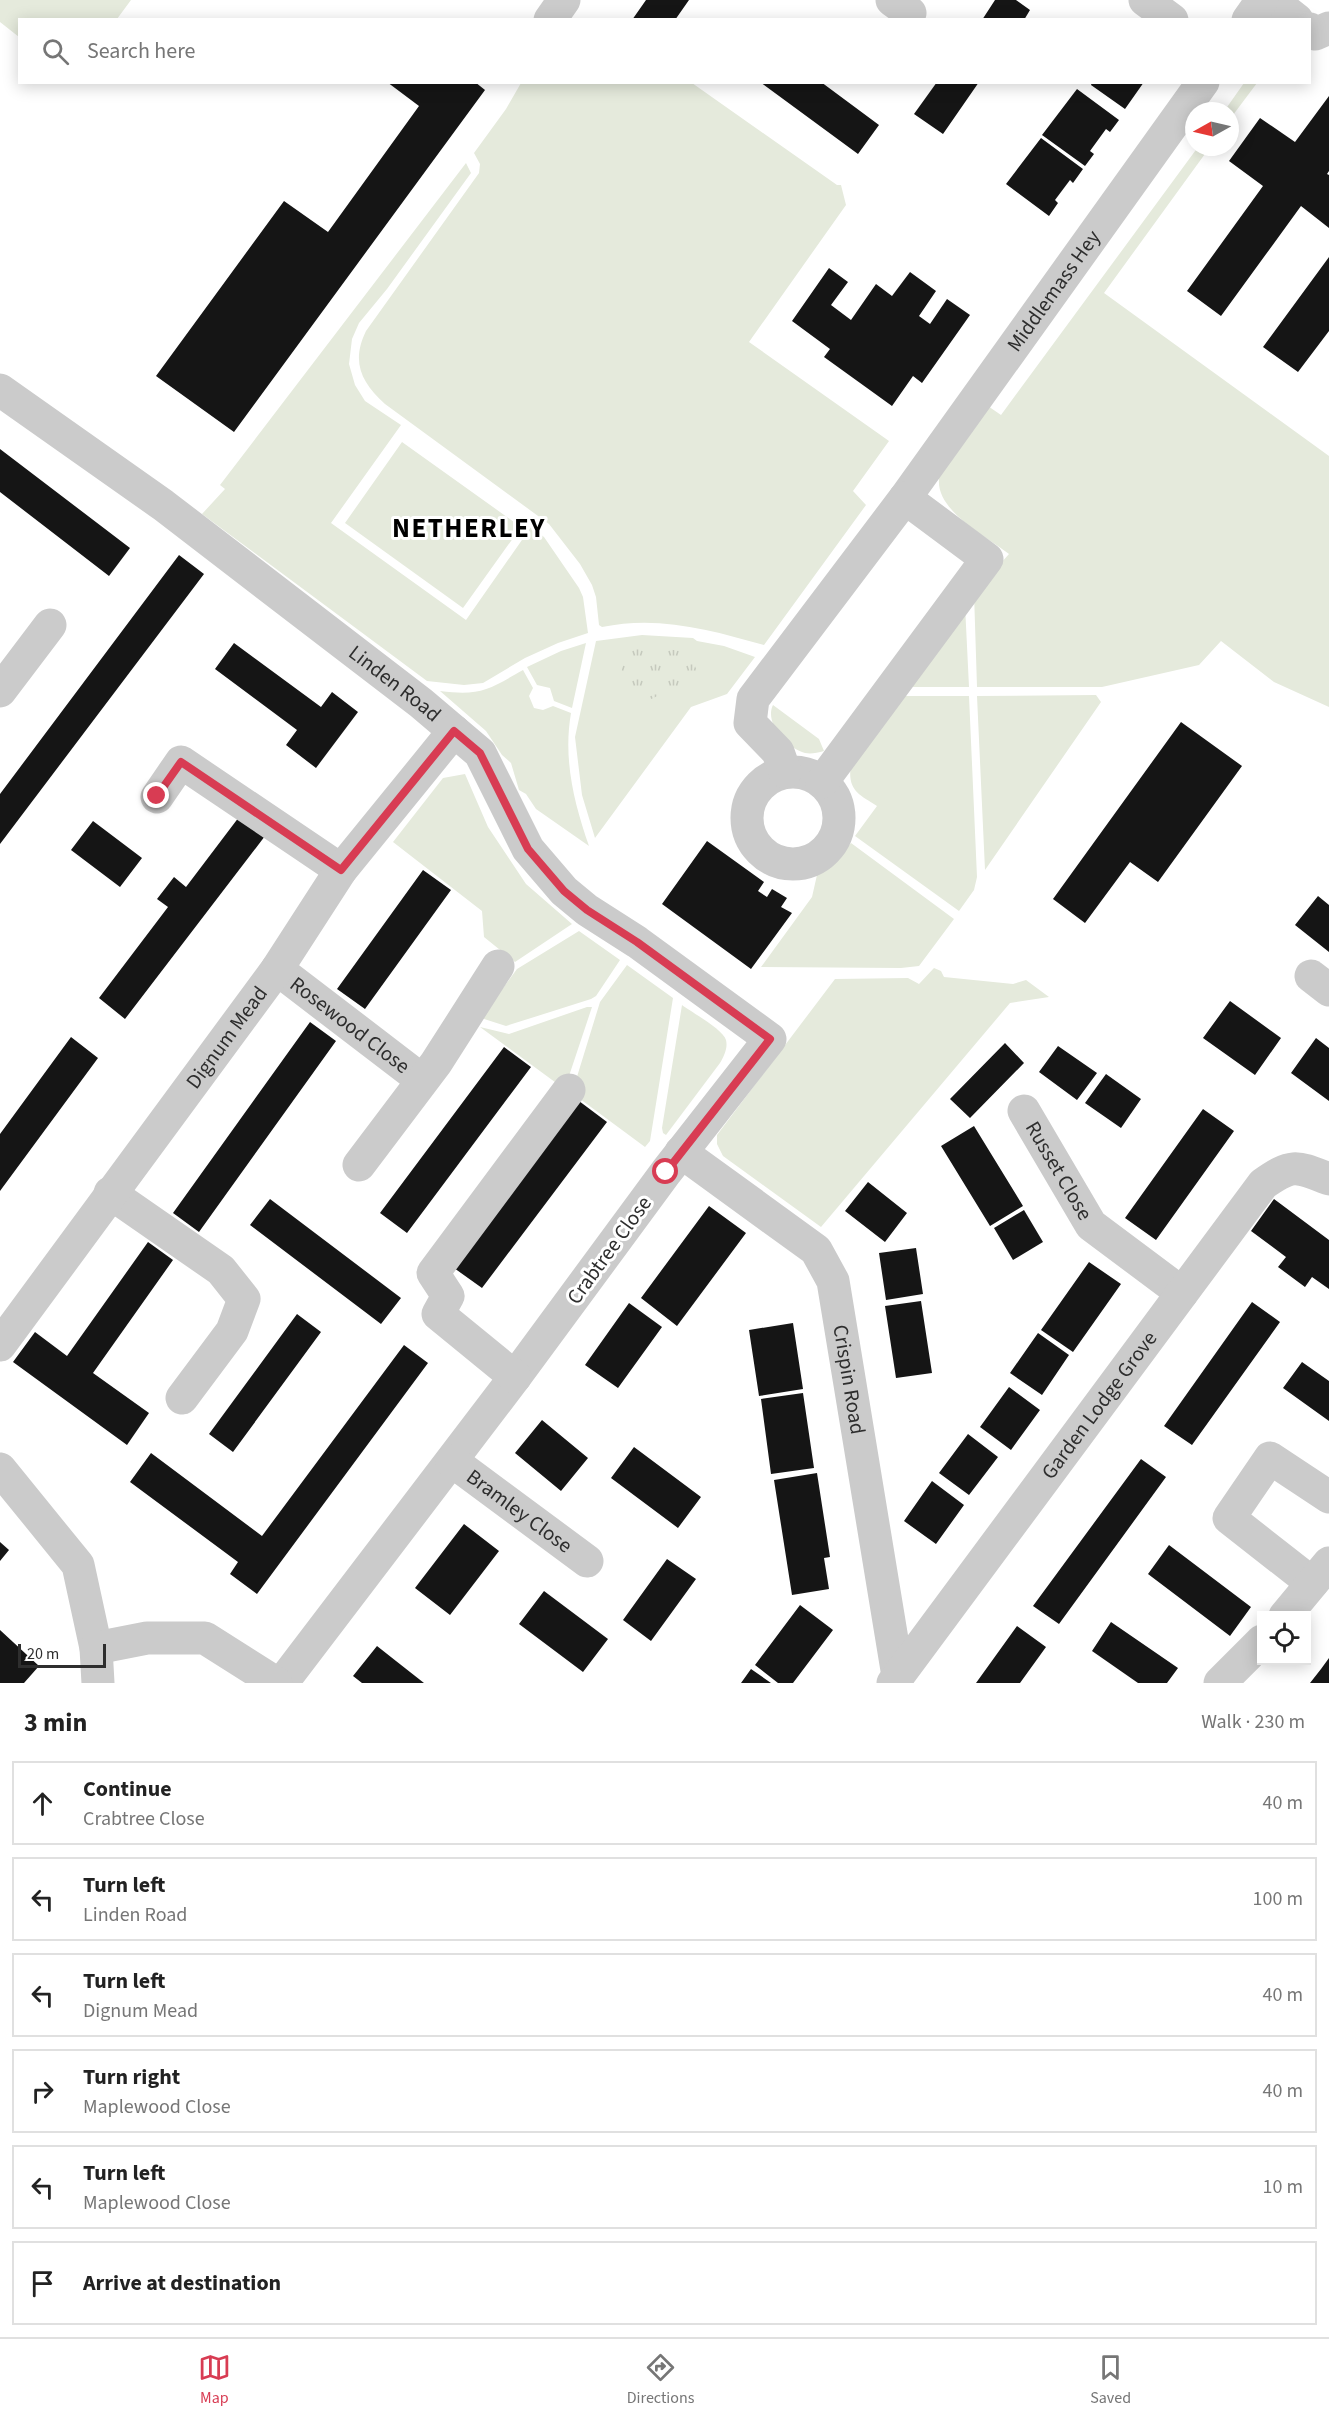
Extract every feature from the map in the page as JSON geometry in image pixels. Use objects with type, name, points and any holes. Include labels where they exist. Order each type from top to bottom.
[{"type":"street","points":[[551,18],[564,0]]},
{"type":"street","points":[[1145,0],[1169,18]]},
{"type":"street","points":[[1249,18],[1262,0]]},
{"type":"street","points":[[1272,0],[1294,18]]},
{"type":"street","points":[[1311,30],[1315,34],[1329,28]]},
{"type":"street","name":"Middlemass Hey","points":[[785,772],[778,752],[750,723],[753,699],[905,498],[1202,84]]},
{"type":"street","name":"Linden Road","points":[[0,390],[163,505],[454,731],[480,753],[528,849],[564,891],[587,910],[637,942],[770,1039]]},
{"type":"street","points":[[822,782],[987,559],[905,498]]},
{"type":"street","points":[[0,691],[50,625]]},
{"type":"street","name":"Dignum Mead","points":[[0,1345],[277,969],[341,870],[454,731]]},
{"type":"street","points":[[157,796],[181,762],[341,870]]},
{"type":"street","points":[[785,772],[804,772],[822,782],[835,799],[839,813],[838,827],[833,841],[824,852],[811,860],[797,864],[782,863],[768,857],[757,848],[749,835],[746,820],[748,806],[754,792],[764,781],[785,772]]},
{"type":"street","name":"Rosewood Close","points":[[359,1166],[436,1063],[498,966]]},
{"type":"street","name":"Rosewood Close","points":[[277,969],[422,1080]]},
{"type":"street","name":"Crabtree Close","points":[[282,1683],[452,1461],[681,1152],[770,1039]]},
{"type":"street","points":[[515,1377],[438,1314],[448,1296],[433,1273],[569,1089]]},
{"type":"street","name":"Russet Close","points":[[1024,1111],[1091,1225],[1182,1293]]},
{"type":"street","name":"Crispin Road","points":[[681,1152],[816,1250],[832,1281],[896,1679]]},
{"type":"street","name":"Garden Lodge Grove","points":[[896,1679],[1263,1184],[1285,1169],[1303,1168],[1329,1179]]},
{"type":"street","points":[[110,1193],[221,1270],[244,1299],[232,1331],[182,1398]]},
{"type":"street","points":[[1289,1611],[1320,1573],[1229,1518],[1270,1458],[1329,1497]]},
{"type":"street","name":"Bramley Close","points":[[452,1461],[587,1562]]},
{"type":"street","points":[[0,1469],[78,1564],[96,1648],[98,1683]]},
{"type":"street","points":[[96,1648],[147,1638],[205,1638],[276,1683]]},
{"type":"street","points":[[1220,1683],[1257,1646]]},
{"type":"green space","points":[[0,0],[131,0],[118,18],[18,18],[18,36],[0,22]]},
{"type":"green space","points":[[520,84],[693,84],[837,185],[841,185],[846,205],[749,342],[889,441],[853,491],[866,505],[764,645],[724,634],[664,623],[602,627],[599,625],[596,597],[592,585],[580,564],[549,524],[385,404],[364,379],[359,362],[359,352],[366,331],[479,173],[480,164],[474,153],[506,109]]},
{"type":"green space","points":[[1243,84],[1256,84],[1239,107],[1239,102],[1231,102]]},
{"type":"green space","points":[[1191,156],[1203,156],[1104,293],[1329,456],[1329,707],[1274,682],[1221,641],[1199,665],[1102,687],[977,687],[974,593],[1009,554],[954,512],[940,491],[939,479],[985,404],[1001,415]]},
{"type":"green space","points":[[466,163],[471,173],[387,289],[359,323],[352,339],[349,364],[355,385],[365,401],[401,425],[331,523],[466,620],[531,527],[544,537],[579,588],[583,597],[588,633],[525,658],[483,683],[464,685],[427,681],[202,514],[225,489],[220,485]]},
{"type":"green space","points":[[402,442],[521,527],[463,608],[345,523]]},
{"type":"green space","points":[[965,605],[969,687],[905,687]]},
{"type":"green space","points":[[642,635],[693,638],[755,657],[727,694],[691,707],[595,838],[582,795],[575,737],[596,641]]},
{"type":"green space","points":[[586,643],[572,708],[554,701],[550,688],[537,685],[527,667],[561,651]]},
{"type":"green space","points":[[634,645],[689,652],[697,671],[685,683],[630,709],[621,666],[623,655]]},
{"type":"green space","points":[[523,670],[533,688],[529,696],[534,708],[543,710],[553,706],[571,713],[568,747],[571,781],[589,846],[536,809],[526,794],[519,790],[511,763],[502,755],[486,731],[440,691],[465,693],[483,690]]},
{"type":"green space","points":[[1096,695],[1101,702],[985,870],[977,696]]},
{"type":"green space","points":[[898,696],[969,696],[977,877],[974,890],[959,911],[855,836],[877,806],[859,794],[852,786],[851,764]]},
{"type":"green space","points":[[773,705],[819,739],[824,751],[805,753],[791,746],[774,727],[771,712]]},
{"type":"green space","points":[[465,774],[488,827],[526,884],[572,924],[515,962],[484,937],[482,911],[393,842],[443,778]]},
{"type":"green space","points":[[851,843],[954,919],[919,966],[901,968],[761,967],[812,897],[817,875],[829,867]]},
{"type":"green space","points":[[579,931],[620,960],[596,996],[506,1026],[481,1018],[517,969]]},
{"type":"green space","points":[[627,965],[673,998],[650,1141],[645,1147],[572,1093],[600,1002]]},
{"type":"green space","points":[[934,968],[941,971],[944,977],[1013,984],[1026,980],[1049,997],[1010,1003],[821,1227],[723,1156],[717,1144],[717,1135],[835,979],[908,978],[919,984]]},
{"type":"green space","points":[[682,1005],[719,1031],[726,1040],[726,1046],[720,1063],[666,1135],[662,1128]]},
{"type":"green space","points":[[592,1007],[566,1085],[563,1088],[480,1027],[509,1034]]},
{"type":"building","points":[[646,0],[689,0],[676,18],[633,18]]},
{"type":"building","points":[[995,0],[1016,0],[1030,10],[1025,18],[983,18]]},
{"type":"building","points":[[390,84],[478,84],[485,90],[234,432],[156,376],[284,201],[328,232],[419,106]]},
{"type":"building","points":[[763,84],[824,84],[879,125],[858,154]]},
{"type":"building","points":[[936,84],[978,84],[943,134],[914,114]]},
{"type":"building","points":[[1091,84],[1143,84],[1125,109]]},
{"type":"building","points":[[1077,89],[1119,120],[1110,132],[1106,129],[1090,151],[1094,154],[1085,166],[1042,135]]},
{"type":"building","points":[[1329,96],[1329,171],[1327,174],[1329,175],[1329,228],[1301,206],[1221,316],[1187,291],[1263,186],[1229,161],[1233,156],[1239,156],[1239,147],[1260,118],[1295,142]]},
{"type":"building","points":[[1041,138],[1083,169],[1073,183],[1070,180],[1055,200],[1058,203],[1049,216],[1006,184]]},
{"type":"building","points":[[1329,257],[1329,331],[1298,372],[1263,347]]},
{"type":"building","points":[[829,268],[848,282],[831,305],[851,320],[876,284],[892,296],[910,272],[936,291],[919,316],[930,324],[947,299],[970,315],[922,383],[913,376],[892,406],[824,357],[830,349],[792,321]]},
{"type":"building","points":[[0,449],[130,548],[109,576],[0,492]]},
{"type":"building","points":[[179,555],[204,574],[0,844],[0,794]]},
{"type":"building","points":[[234,643],[321,707],[332,692],[358,712],[316,768],[286,745],[297,730],[215,669]]},
{"type":"building","points":[[1181,722],[1242,766],[1158,882],[1130,862],[1085,923],[1053,899]]},
{"type":"building","points":[[239,817],[265,836],[125,1019],[99,998],[168,907],[157,899],[174,877],[186,887]]},
{"type":"building","points":[[93,821],[142,858],[120,887],[71,850]]},
{"type":"building","points":[[707,841],[764,882],[758,891],[767,897],[772,889],[787,898],[781,907],[792,913],[751,969],[662,904]]},
{"type":"building","points":[[423,870],[451,890],[365,1009],[337,989]]},
{"type":"building","points":[[1318,896],[1329,905],[1329,952],[1295,925]]},
{"type":"building","points":[[1230,1001],[1281,1038],[1255,1075],[1203,1038]]},
{"type":"building","points":[[310,1022],[336,1041],[199,1232],[173,1213]]},
{"type":"building","points":[[71,1037],[98,1058],[0,1191],[0,1134]]},
{"type":"building","points":[[1316,1038],[1329,1048],[1329,1101],[1291,1073]]},
{"type":"building","points":[[1005,1043],[1024,1063],[970,1118],[950,1099]]},
{"type":"building","points":[[1058,1046],[1097,1073],[1077,1100],[1039,1072]]},
{"type":"building","points":[[504,1047],[531,1067],[407,1233],[380,1213]]},
{"type":"building","points":[[1106,1074],[1141,1099],[1121,1128],[1085,1103]]},
{"type":"building","points":[[579,1101],[607,1122],[482,1288],[454,1268]]},
{"type":"building","points":[[1203,1109],[1234,1131],[1156,1240],[1125,1218]]},
{"type":"building","points":[[974,1126],[1023,1206],[990,1226],[941,1146]]},
{"type":"building","points":[[868,1182],[907,1213],[885,1242],[845,1211]]},
{"type":"building","points":[[270,1199],[401,1298],[381,1324],[250,1225]]},
{"type":"building","points":[[1274,1199],[1329,1240],[1329,1289],[1312,1277],[1305,1287],[1278,1267],[1286,1257],[1251,1231]]},
{"type":"building","points":[[709,1206],[746,1233],[677,1326],[641,1298]]},
{"type":"building","points":[[1024,1210],[1043,1242],[1013,1260],[994,1228]]},
{"type":"building","points":[[148,1242],[173,1260],[93,1373],[149,1413],[127,1445],[13,1362],[35,1332],[67,1356]]},
{"type":"building","points":[[916,1248],[923,1294],[886,1300],[879,1253]]},
{"type":"building","points":[[1089,1262],[1121,1284],[1073,1352],[1041,1330]]},
{"type":"building","points":[[921,1301],[932,1373],[896,1378],[885,1306]]},
{"type":"building","points":[[1252,1302],[1280,1322],[1192,1445],[1164,1426]]},
{"type":"building","points":[[629,1303],[662,1327],[618,1388],[585,1365]]},
{"type":"building","points":[[297,1314],[321,1332],[233,1452],[209,1434]]},
{"type":"building","points":[[793,1323],[803,1389],[759,1396],[749,1330]]},
{"type":"building","points":[[1038,1333],[1069,1355],[1042,1395],[1010,1373]]},
{"type":"building","points":[[404,1345],[428,1363],[257,1594],[230,1574],[238,1562],[130,1482],[151,1453],[262,1536]]},
{"type":"building","points":[[1302,1362],[1329,1381],[1329,1421],[1283,1388]]},
{"type":"building","points":[[1009,1387],[1040,1410],[1011,1450],[980,1427]]},
{"type":"building","points":[[803,1393],[814,1468],[771,1474],[761,1399]]},
{"type":"building","points":[[542,1420],[588,1458],[561,1491],[515,1453]]},
{"type":"building","points":[[968,1434],[998,1457],[969,1495],[939,1473]]},
{"type":"building","points":[[634,1447],[701,1497],[678,1528],[611,1478]]},
{"type":"building","points":[[1141,1459],[1166,1477],[1059,1624],[1033,1606]]},
{"type":"building","points":[[817,1473],[830,1557],[824,1558],[829,1589],[792,1595],[774,1480]]},
{"type":"building","points":[[932,1481],[964,1505],[936,1544],[904,1521]]},
{"type":"building","points":[[464,1524],[499,1551],[450,1615],[415,1588]]},
{"type":"building","points":[[0,1542],[9,1550],[0,1561]]},
{"type":"building","points":[[1169,1545],[1251,1607],[1230,1636],[1148,1574]]},
{"type":"building","points":[[667,1559],[696,1579],[651,1641],[623,1620]]},
{"type":"building","points":[[544,1591],[608,1639],[583,1672],[519,1624]]},
{"type":"building","points":[[800,1605],[833,1630],[793,1683],[778,1683],[755,1665]]},
{"type":"building","points":[[1111,1622],[1178,1668],[1167,1683],[1138,1683],[1092,1651]]},
{"type":"building","points":[[1017,1626],[1046,1647],[1020,1683],[976,1683]]},
{"type":"building","points":[[0,1630],[39,1666],[24,1683],[0,1683]]},
{"type":"building","points":[[377,1646],[424,1683],[362,1683],[353,1676]]},
{"type":"building","points":[[1329,1658],[1329,1683],[1310,1683],[1321,1669]]},
{"type":"building","points":[[751,1669],[771,1683],[741,1683]]},
{"type":"district","name":"NETHERLEY","points":[[469,528]]},
{"type":"route","points":[[157,796],[181,762],[341,870],[454,731],[480,753],[528,849],[564,891],[587,910],[637,942],[770,1039],[666,1172]]}]
